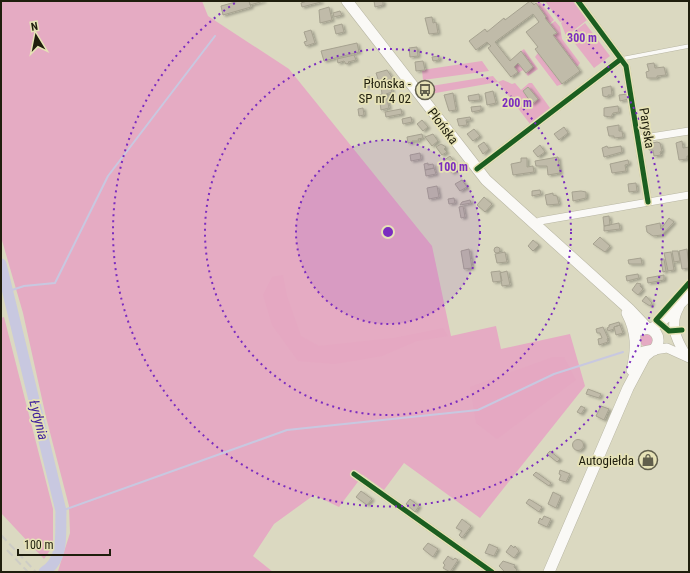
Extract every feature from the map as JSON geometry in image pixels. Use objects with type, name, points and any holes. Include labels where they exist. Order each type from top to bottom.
[{"type":"main road","name":"Płońska","points":[[347,1],[477,169],[498,192],[648,328]]},
{"type":"main road","points":[[628,388],[635,359],[636,341],[640,331],[654,327],[678,307],[689,295]]},
{"type":"main road","name":"Płońska","points":[[622,304],[633,324],[636,341]]},
{"type":"main road","points":[[658,337],[678,307]]},
{"type":"main road","points":[[678,307],[675,317],[674,332],[688,356]]},
{"type":"main road","points":[[549,572],[628,388],[641,362],[658,344],[658,337],[655,331],[648,328]]},
{"type":"main road","points":[[636,341],[642,351],[652,351]]},
{"type":"street","name":"Paryska","points":[[578,1],[626,66],[648,202]]},
{"type":"street","points":[[477,169],[621,59]]},
{"type":"street","points":[[638,139],[689,131]]},
{"type":"street","points":[[534,224],[540,221],[689,195]]},
{"type":"street","points":[[658,337],[675,346],[688,356]]},
{"type":"street","points":[[652,351],[668,348],[688,356]]},
{"type":"street","points":[[354,474],[492,572]]},
{"type":"lane","points":[[621,59],[689,46]]},
{"type":"shaded area","points":[[1,1],[202,1],[208,16],[289,69],[432,246],[451,336],[496,326],[501,349],[570,334],[585,386],[480,518],[404,463],[384,490],[363,475],[339,507],[314,495],[274,524],[253,556],[273,572],[58,571],[70,533],[69,506],[46,417],[23,313],[1,237]]},
{"type":"shaded area","points":[[545,1],[573,1],[587,20],[568,35],[571,39],[568,41],[561,23],[563,21],[560,22]]},
{"type":"shaded area","points":[[539,2],[554,20],[549,24],[536,3]]},
{"type":"shaded area","points":[[555,21],[560,27],[562,39],[580,63],[577,67],[553,35],[556,33],[550,25]]},
{"type":"shaded area","points":[[585,23],[610,56],[594,68],[569,36]]},
{"type":"shaded area","points":[[524,49],[538,69],[528,76],[523,70],[511,77],[518,72],[514,67],[518,63],[526,73],[533,68],[521,51]]},
{"type":"shaded area","points":[[538,53],[562,84],[557,86],[535,57]]},
{"type":"shaded area","points":[[482,61],[489,71],[423,80],[422,70]]},
{"type":"shaded area","points":[[493,76],[498,82],[430,94],[425,87]]},
{"type":"shaded area","points":[[503,80],[512,84],[515,83],[521,90],[529,83],[532,83],[550,108],[530,124],[498,82]]},
{"type":"shaded area","points":[[283,275],[287,296],[301,336],[319,346],[393,338],[443,328],[448,336],[417,341],[382,356],[335,364],[298,361],[272,325],[263,295],[272,277]]},
{"type":"shaded area","points":[[4,317],[53,509],[53,546],[44,559],[1,513],[1,318]]},
{"type":"shaded area","points":[[647,333],[652,335],[654,340],[652,345],[647,347],[642,345],[640,340],[642,335]]},
{"type":"shaded area","points":[[553,357],[564,357],[576,380],[497,439],[476,423],[470,387]]},
{"type":"building","points":[[239,1],[249,1],[251,7],[223,15],[221,6]]},
{"type":"building","points":[[249,1],[264,1],[250,5]]},
{"type":"building","points":[[307,1],[321,2],[302,7],[301,3]]},
{"type":"building","points":[[374,1],[383,1],[383,5],[375,7]]},
{"type":"building","points":[[530,1],[534,5],[536,3],[546,17],[545,18],[557,33],[553,35],[580,71],[562,84],[535,49],[538,47],[526,32],[539,22],[533,14],[495,42],[510,61],[521,51],[533,67],[526,73],[518,63],[514,67],[518,72],[511,77],[488,48],[491,46],[487,42],[476,50],[469,41],[485,29],[487,32],[504,18],[505,20]]},
{"type":"building","points":[[329,7],[332,20],[320,23],[319,10]]},
{"type":"building","points":[[340,11],[342,15],[334,17],[333,13]]},
{"type":"building","points":[[432,17],[433,23],[436,22],[438,33],[429,34],[425,18]]},
{"type":"building","points":[[342,24],[344,32],[336,34],[334,26]]},
{"type":"building","points":[[311,30],[315,43],[306,46],[304,42],[307,41],[304,32]]},
{"type":"building","points":[[357,43],[359,52],[324,61],[321,51]]},
{"type":"building","points":[[417,47],[418,56],[410,57],[409,48]]},
{"type":"building","points":[[354,55],[356,60],[346,64],[344,61],[338,63],[337,59]]},
{"type":"building","points":[[439,56],[439,60],[433,61],[432,57]]},
{"type":"building","points":[[423,61],[425,70],[416,71],[415,62]]},
{"type":"building","points":[[654,63],[655,68],[664,67],[666,75],[657,76],[657,78],[647,78],[646,72],[649,71],[647,64]]},
{"type":"building","points":[[387,70],[393,79],[379,82],[376,73]]},
{"type":"building","points":[[367,77],[370,77],[373,85],[365,87],[364,83],[368,83]]},
{"type":"building","points":[[390,84],[392,92],[386,94],[389,108],[381,110],[379,95],[382,94],[381,86]]},
{"type":"building","points":[[611,86],[612,95],[608,95],[608,97],[603,96],[602,88]]},
{"type":"building","points":[[528,87],[538,99],[532,104],[523,91]]},
{"type":"building","points":[[493,91],[496,103],[487,105],[485,93]]},
{"type":"building","points":[[453,93],[456,110],[449,111],[444,95]]},
{"type":"building","points":[[479,94],[480,100],[469,101],[468,96]]},
{"type":"building","points":[[628,94],[629,99],[620,101],[619,95]]},
{"type":"building","points":[[481,106],[481,110],[472,112],[471,107]]},
{"type":"building","points":[[618,106],[619,112],[613,113],[611,117],[604,116],[604,108]]},
{"type":"building","points":[[363,108],[364,115],[359,116],[358,109]]},
{"type":"building","points":[[401,109],[402,114],[386,117],[385,112]]},
{"type":"building","points":[[411,117],[412,122],[403,124],[402,119]]},
{"type":"building","points":[[470,117],[471,120],[466,120],[467,125],[459,126],[457,119]]},
{"type":"building","points":[[422,120],[428,127],[423,131],[417,124]]},
{"type":"building","points":[[619,125],[619,131],[622,131],[623,137],[614,138],[614,136],[609,136],[607,127]]},
{"type":"building","points":[[564,127],[568,133],[559,140],[554,134]]},
{"type":"building","points":[[474,129],[480,136],[473,141],[467,134]]},
{"type":"building","points":[[422,134],[423,138],[418,139],[419,141],[412,141],[408,143],[407,137]]},
{"type":"building","points":[[433,134],[438,141],[432,146],[425,137]]},
{"type":"building","points":[[682,141],[683,148],[689,147],[689,156],[687,156],[687,159],[679,160],[676,143]]},
{"type":"building","points":[[484,142],[489,149],[483,154],[478,146]]},
{"type":"building","points":[[657,142],[660,143],[662,151],[660,152],[661,155],[654,156],[653,150],[649,150],[648,144]]},
{"type":"building","points":[[441,144],[446,147],[444,149],[447,152],[442,155],[436,147]]},
{"type":"building","points":[[540,145],[545,152],[538,157],[533,151]]},
{"type":"building","points":[[607,146],[608,148],[621,146],[622,152],[604,157],[602,148]]},
{"type":"building","points":[[420,153],[421,159],[411,161],[410,155]]},
{"type":"building","points":[[450,156],[459,168],[452,173],[443,161]]},
{"type":"building","points":[[558,157],[560,173],[548,175],[547,166],[536,166],[535,161]]},
{"type":"building","points":[[521,158],[527,158],[527,167],[533,166],[534,172],[513,175],[511,164],[521,162]]},
{"type":"building","points":[[628,160],[629,164],[625,165],[626,171],[612,173],[610,164]]},
{"type":"building","points":[[428,163],[428,165],[433,164],[434,168],[425,170],[424,164]]},
{"type":"building","points":[[434,168],[436,174],[426,176],[425,170]]},
{"type":"building","points":[[462,180],[467,187],[460,191],[455,184]]},
{"type":"building","points":[[636,183],[637,191],[629,192],[628,184]]},
{"type":"building","points":[[437,186],[439,197],[429,199],[427,188]]},
{"type":"building","points":[[540,190],[541,194],[532,196],[532,191]]},
{"type":"building","points":[[572,192],[586,192],[586,198],[573,201]]},
{"type":"building","points":[[553,193],[553,195],[557,196],[559,204],[547,205],[545,195]]},
{"type":"building","points":[[484,197],[492,204],[485,212],[477,205]]},
{"type":"building","points":[[454,198],[455,203],[449,204],[448,199]]},
{"type":"building","points":[[470,200],[471,203],[460,205],[462,202]]},
{"type":"building","points":[[463,206],[465,217],[461,218],[459,207]]},
{"type":"building","points":[[609,216],[610,225],[604,226],[603,217]]},
{"type":"building","points":[[669,218],[674,222],[662,235],[653,236],[647,232],[646,226],[660,223],[661,229]]},
{"type":"building","points":[[619,223],[620,229],[604,231],[604,226]]},
{"type":"building","points":[[600,237],[610,246],[605,252],[593,244]]},
{"type":"building","points":[[533,240],[539,245],[533,251],[528,246]]},
{"type":"building","points":[[497,247],[500,250],[497,253],[494,250]]},
{"type":"building","points":[[469,249],[472,268],[464,269],[461,251]]},
{"type":"building","points":[[687,249],[689,268],[682,269],[679,251]]},
{"type":"building","points":[[672,251],[678,251],[680,261],[674,262]]},
{"type":"building","points":[[505,252],[507,262],[497,263],[495,254]]},
{"type":"building","points":[[671,252],[674,270],[668,271],[664,253]]},
{"type":"building","points":[[641,258],[642,264],[629,264],[628,260]]},
{"type":"building","points":[[661,259],[664,259],[666,271],[663,272]]},
{"type":"building","points":[[500,271],[502,281],[493,282],[491,272]]},
{"type":"building","points":[[507,271],[510,285],[502,286],[500,273]]},
{"type":"building","points":[[638,274],[639,278],[627,281],[626,276]]},
{"type":"building","points":[[664,275],[664,280],[648,283],[647,278]]},
{"type":"building","points":[[637,283],[641,284],[640,286],[643,289],[638,295],[632,290]]},
{"type":"building","points":[[646,296],[652,303],[650,306],[642,301]]},
{"type":"building","points":[[619,322],[620,325],[608,331],[607,328],[609,325]]},
{"type":"building","points":[[620,325],[623,333],[616,335],[614,327]]},
{"type":"building","points":[[603,327],[608,338],[608,342],[599,345],[598,339],[602,338],[600,333],[597,333],[596,329]]},
{"type":"building","points":[[588,389],[601,394],[599,398],[586,394]]},
{"type":"building","points":[[581,406],[585,408],[581,414],[577,412]]},
{"type":"building","points":[[601,406],[609,409],[604,420],[596,416]]},
{"type":"building","points":[[576,440],[580,440],[582,441],[582,449],[576,450],[573,447],[573,443]]},
{"type":"building","points":[[550,451],[560,459],[557,462],[547,454]]},
{"type":"building","points":[[560,470],[570,474],[566,482],[559,480],[561,475],[559,474]]},
{"type":"building","points":[[536,472],[551,483],[549,486],[533,475]]},
{"type":"building","points":[[361,491],[372,499],[367,505],[356,497]]},
{"type":"building","points":[[553,492],[561,496],[556,508],[548,504]]},
{"type":"building","points":[[410,499],[419,506],[415,512],[406,504]]},
{"type":"building","points":[[529,499],[542,507],[539,512],[526,503]]},
{"type":"building","points":[[544,516],[551,519],[547,527],[538,523],[540,518],[542,520]]},
{"type":"building","points":[[462,519],[471,526],[462,538],[459,535],[462,531],[456,528]]},
{"type":"building","points":[[428,543],[438,549],[433,557],[423,549]]},
{"type":"building","points":[[489,544],[498,548],[494,556],[485,553]]},
{"type":"building","points":[[511,545],[514,548],[515,546],[519,551],[514,558],[506,552]]},
{"type":"building","points":[[448,556],[453,560],[455,558],[458,560],[450,572],[443,568],[445,565],[443,563]]},
{"type":"building","points":[[503,561],[515,565],[514,567],[517,570],[516,572],[505,572],[499,566]]},
{"type":"waterway","points":[[9,291],[24,286],[55,283],[108,176],[215,36]]},
{"type":"waterway","name":"Łydynia","points":[[1,264],[61,511],[61,537],[58,553],[51,567],[44,572]]},
{"type":"waterway","points":[[61,511],[287,430],[478,410],[554,374],[623,352]]},
{"type":"railway","points":[[1,535],[36,572]]},
{"type":"railway","points":[[7,550],[28,572]]},
{"type":"cycle path","points":[[578,1],[626,66],[648,202]]},
{"type":"cycle path","points":[[477,169],[621,59]]},
{"type":"cycle path","points":[[682,330],[669,331],[656,320],[689,283]]},
{"type":"cycle path","points":[[354,474],[492,572]]},
{"type":"place","name":"Płońska - SP nr 4 02","points":[[425,90]]},
{"type":"place","name":"Autogiełda","points":[[648,460]]}]
